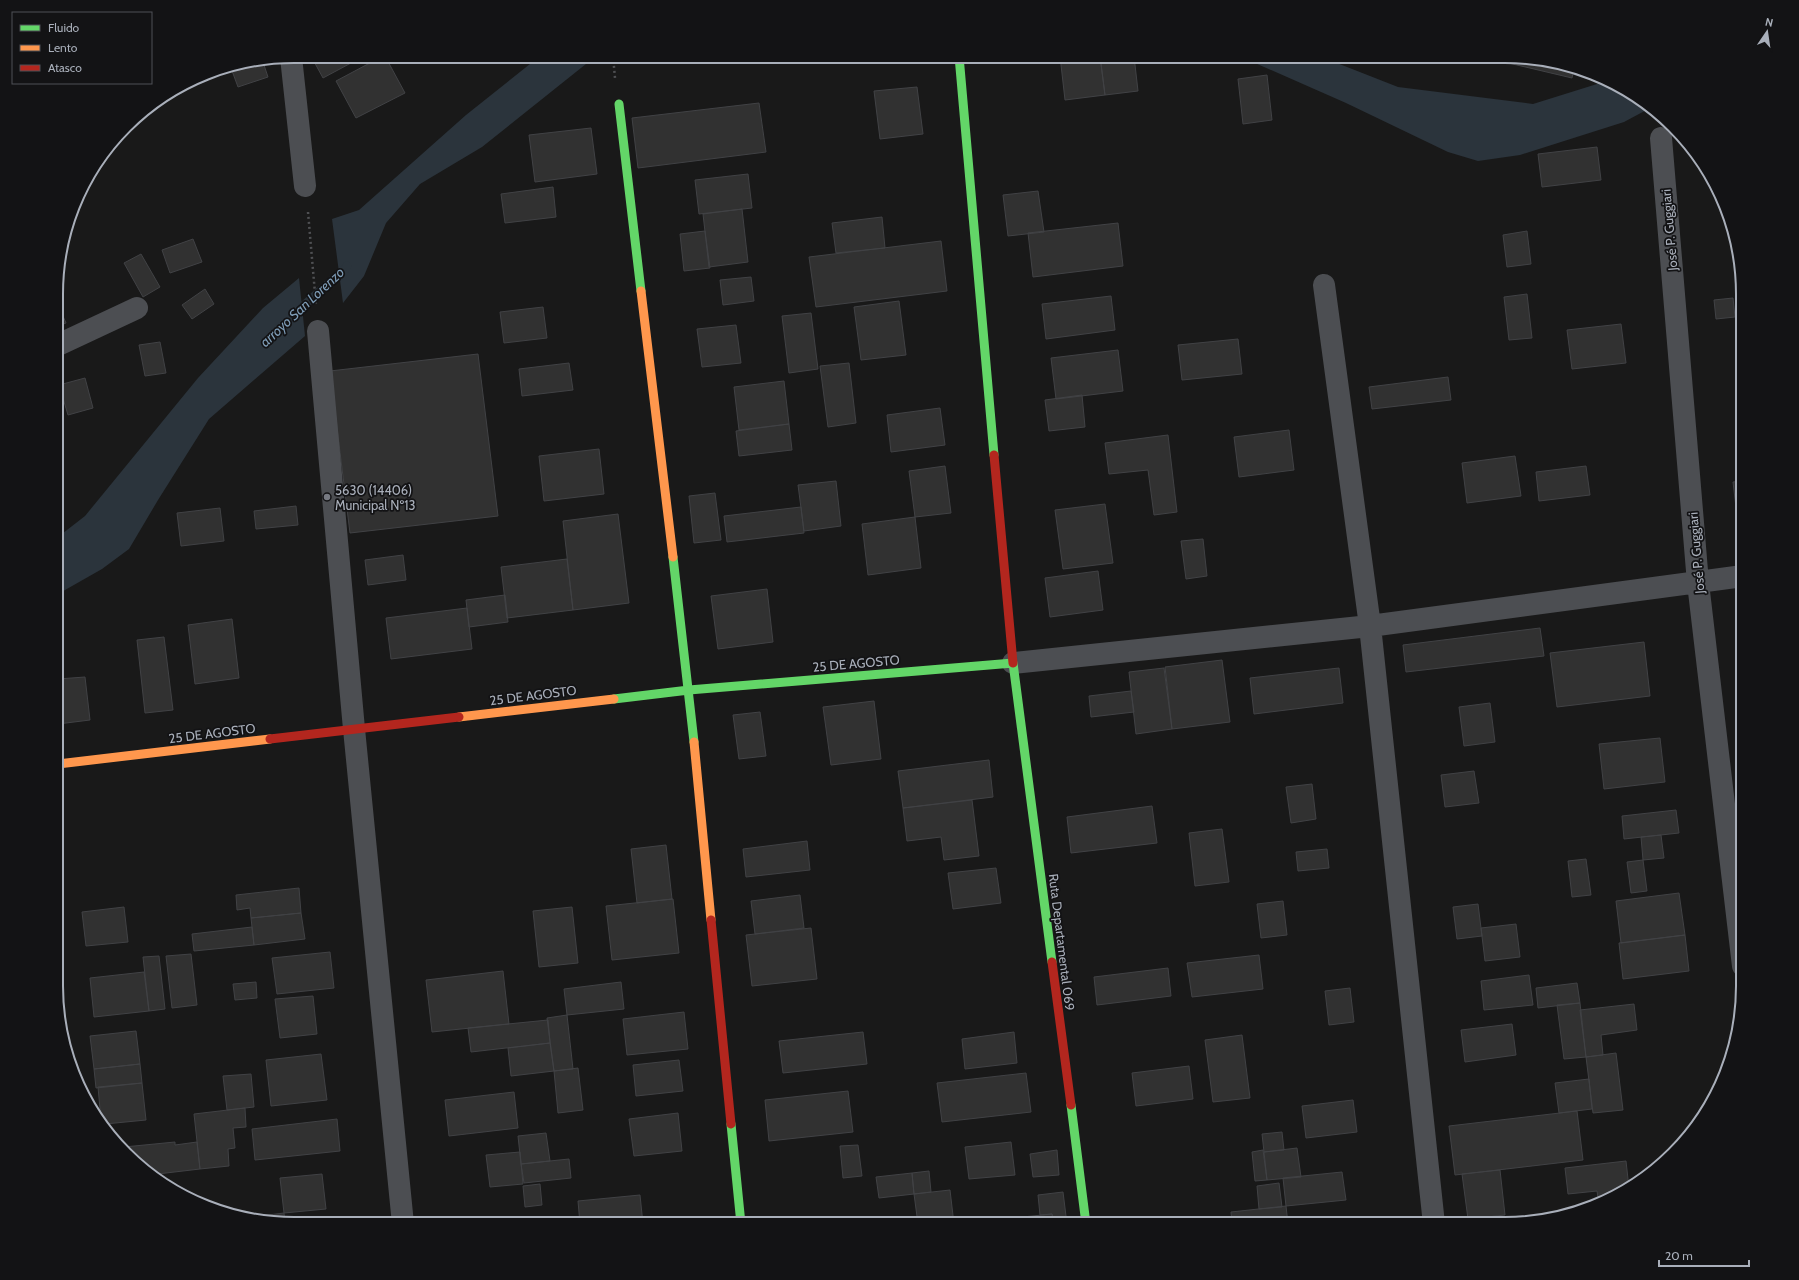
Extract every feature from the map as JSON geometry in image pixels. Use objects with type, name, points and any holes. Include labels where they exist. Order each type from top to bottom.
[{"type":"street","points":[[292,63],[305,186]]},
{"type":"street","name":"Ruta Departamental 069","points":[[960,63],[1013,663],[1085,1217]]},
{"type":"street","points":[[619,104],[689,690],[739,1217]]},
{"type":"street","name":"José P. Guggiari","points":[[1661,138],[1698,583],[1736,914]]},
{"type":"street","points":[[1324,285],[1370,626],[1433,1217]]},
{"type":"street","points":[[63,343],[138,308]]},
{"type":"street","points":[[318,331],[354,729],[402,1217]]},
{"type":"street","points":[[1013,663],[1370,626],[1736,577]]},
{"type":"street","name":"25 DE AGOSTO","points":[[63,763],[689,690],[1013,663]]},
{"type":"path","points":[[305,186],[318,331]]},
{"type":"water","points":[[531,63],[587,63],[482,147],[420,184],[386,223],[364,276],[343,303],[332,219],[359,210],[466,115]]},
{"type":"water","points":[[1255,63],[1337,63],[1398,87],[1533,104],[1598,83],[1621,94],[1645,111],[1624,122],[1520,155],[1478,161],[1448,152],[1346,103]]},
{"type":"water","points":[[299,278],[305,336],[209,419],[129,549],[102,569],[63,591],[63,533],[85,516],[198,378],[263,308]]},
{"type":"building","points":[[315,63],[351,63],[323,78]]},
{"type":"building","points":[[370,63],[389,63],[405,93],[356,118],[336,81]]},
{"type":"building","points":[[1061,63],[1101,63],[1105,95],[1065,100]]},
{"type":"building","points":[[1101,63],[1135,63],[1138,91],[1105,95]]},
{"type":"building","points":[[1508,63],[1550,67],[1573,73],[1572,78]]},
{"type":"building","points":[[264,65],[268,77],[238,87],[232,71]]},
{"type":"building","points":[[1267,75],[1272,120],[1243,124],[1238,79]]},
{"type":"building","points":[[917,87],[923,134],[880,139],[874,91]]},
{"type":"building","points":[[759,103],[766,152],[638,168],[632,118]]},
{"type":"building","points":[[591,128],[597,174],[535,182],[529,135]]},
{"type":"building","points":[[1597,147],[1601,180],[1542,187],[1538,154]]},
{"type":"building","points":[[748,174],[752,208],[699,214],[695,180]]},
{"type":"building","points":[[553,187],[556,217],[505,223],[501,194]]},
{"type":"building","points":[[1038,191],[1044,232],[1008,236],[1003,195]]},
{"type":"building","points":[[742,209],[748,262],[709,267],[703,214]]},
{"type":"building","points":[[882,217],[885,248],[836,253],[832,223]]},
{"type":"building","points":[[1118,223],[1123,266],[1033,277],[1028,233]]},
{"type":"building","points":[[705,231],[710,268],[684,271],[680,234]]},
{"type":"building","points":[[1527,231],[1531,264],[1507,267],[1503,235]]},
{"type":"building","points":[[193,239],[202,262],[170,273],[162,250]]},
{"type":"building","points":[[941,241],[947,291],[816,307],[809,257]]},
{"type":"building","points":[[141,254],[160,287],[143,297],[124,263]]},
{"type":"building","points":[[751,277],[754,301],[723,305],[720,280]]},
{"type":"building","points":[[205,289],[214,304],[192,319],[182,305]]},
{"type":"building","points":[[1527,294],[1532,338],[1509,340],[1504,297]]},
{"type":"building","points":[[1111,296],[1115,330],[1046,339],[1042,304]]},
{"type":"building","points":[[1733,298],[1735,317],[1716,319],[1714,300]]},
{"type":"building","points":[[899,301],[906,355],[861,360],[854,307]]},
{"type":"building","points":[[543,307],[547,338],[504,343],[500,312]]},
{"type":"building","points":[[811,313],[818,369],[789,373],[782,316]]},
{"type":"building","points":[[63,316],[66,323],[63,324]]},
{"type":"building","points":[[1621,324],[1626,363],[1572,369],[1567,330]]},
{"type":"building","points":[[736,325],[741,363],[702,367],[697,329]]},
{"type":"building","points":[[1238,339],[1242,374],[1182,380],[1178,345]]},
{"type":"building","points":[[160,342],[166,373],[145,376],[139,345]]},
{"type":"building","points":[[1118,350],[1123,391],[1056,399],[1051,358]]},
{"type":"building","points":[[478,354],[498,516],[350,533],[330,371]]},
{"type":"building","points":[[569,363],[573,390],[522,396],[519,369]]},
{"type":"building","points":[[849,363],[856,423],[828,427],[820,366]]},
{"type":"building","points":[[1448,377],[1451,400],[1372,409],[1369,387]]},
{"type":"building","points":[[85,378],[93,408],[68,415],[63,398],[63,384]]},
{"type":"building","points":[[784,381],[789,424],[739,430],[734,387]]},
{"type":"building","points":[[1082,395],[1085,427],[1049,431],[1045,400]]},
{"type":"building","points":[[940,408],[945,445],[891,452],[887,415]]},
{"type":"building","points":[[789,424],[792,450],[739,456],[736,431]]},
{"type":"building","points":[[1289,430],[1294,470],[1239,477],[1234,437]]},
{"type":"building","points":[[1168,435],[1177,512],[1154,515],[1148,470],[1109,474],[1105,443]]},
{"type":"building","points":[[599,449],[604,494],[544,501],[539,456]]},
{"type":"building","points":[[1515,456],[1521,496],[1467,503],[1462,463]]},
{"type":"building","points":[[945,466],[951,513],[915,517],[909,471]]},
{"type":"building","points":[[1586,466],[1590,495],[1539,501],[1536,472]]},
{"type":"building","points":[[836,481],[841,526],[804,531],[798,485]]},
{"type":"building","points":[[1733,482],[1736,482],[1736,508]]},
{"type":"building","points":[[715,493],[721,540],[694,543],[689,496]]},
{"type":"building","points":[[1105,504],[1113,563],[1063,569],[1055,510]]},
{"type":"building","points":[[296,506],[298,525],[256,529],[254,511]]},
{"type":"building","points":[[801,507],[804,533],[727,542],[724,516]]},
{"type":"building","points":[[220,508],[224,541],[181,546],[177,513]]},
{"type":"building","points":[[618,514],[629,603],[573,610],[563,521]]},
{"type":"building","points":[[915,517],[921,568],[868,575],[862,524]]},
{"type":"building","points":[[1203,539],[1207,576],[1186,579],[1181,541]]},
{"type":"building","points":[[403,555],[406,580],[368,585],[365,560]]},
{"type":"building","points":[[567,559],[573,610],[507,618],[501,567]]},
{"type":"building","points":[[1098,571],[1103,610],[1050,617],[1045,578]]},
{"type":"building","points":[[767,589],[773,642],[718,649],[711,596]]},
{"type":"building","points":[[505,595],[508,622],[469,627],[466,600]]},
{"type":"building","points":[[467,608],[472,649],[391,659],[386,618]]},
{"type":"building","points":[[232,619],[239,678],[195,684],[188,625]]},
{"type":"building","points":[[1540,628],[1544,656],[1406,672],[1403,645]]},
{"type":"building","points":[[164,637],[173,710],[145,713],[137,640]]},
{"type":"building","points":[[1644,642],[1650,696],[1557,707],[1550,653]]},
{"type":"building","points":[[1222,660],[1230,722],[1172,729],[1165,667]]},
{"type":"building","points":[[1164,668],[1172,729],[1136,734],[1129,672]]},
{"type":"building","points":[[1339,668],[1343,703],[1254,714],[1250,678]]},
{"type":"building","points":[[85,677],[90,720],[63,723],[63,679]]},
{"type":"building","points":[[1131,691],[1134,712],[1091,717],[1089,696]]},
{"type":"building","points":[[874,701],[881,759],[831,765],[823,707]]},
{"type":"building","points":[[1490,703],[1495,742],[1464,746],[1459,707]]},
{"type":"building","points":[[760,712],[766,756],[739,759],[733,715]]},
{"type":"building","points":[[1660,738],[1665,782],[1604,789],[1599,744]]},
{"type":"building","points":[[989,760],[993,797],[903,808],[898,771]]},
{"type":"building","points":[[1474,771],[1479,803],[1445,807],[1441,775]]},
{"type":"building","points":[[1312,784],[1316,819],[1291,823],[1286,787]]},
{"type":"building","points":[[972,800],[979,856],[944,860],[941,837],[907,841],[903,808]]},
{"type":"building","points":[[1152,806],[1157,843],[1071,853],[1067,817]]},
{"type":"building","points":[[1676,810],[1679,833],[1624,839],[1622,816]]},
{"type":"building","points":[[1222,829],[1229,882],[1195,886],[1189,833]]},
{"type":"building","points":[[1661,835],[1664,858],[1643,860],[1641,837]]},
{"type":"building","points":[[807,841],[810,870],[746,877],[743,849]]},
{"type":"building","points":[[666,845],[672,899],[637,903],[631,849]]},
{"type":"building","points":[[1327,849],[1329,868],[1298,871],[1296,852]]},
{"type":"building","points":[[1586,859],[1591,895],[1572,897],[1568,861]]},
{"type":"building","points":[[1643,860],[1647,891],[1631,893],[1627,862]]},
{"type":"building","points":[[996,868],[1001,903],[953,909],[948,873]]},
{"type":"building","points":[[299,888],[301,913],[251,918],[250,908],[237,910],[236,895]]},
{"type":"building","points":[[1679,893],[1685,935],[1621,943],[1616,901]]},
{"type":"building","points":[[800,895],[804,928],[755,934],[751,901]]},
{"type":"building","points":[[673,899],[679,953],[612,960],[606,906]]},
{"type":"building","points":[[1283,901],[1287,935],[1261,938],[1257,904]]},
{"type":"building","points":[[1478,904],[1482,936],[1457,939],[1453,907]]},
{"type":"building","points":[[124,907],[128,942],[86,946],[82,912]]},
{"type":"building","points":[[572,907],[578,963],[539,967],[533,911]]},
{"type":"building","points":[[301,913],[305,939],[254,945],[251,918]]},
{"type":"building","points":[[1516,924],[1520,957],[1485,961],[1481,928]]},
{"type":"building","points":[[252,927],[254,945],[194,951],[192,934]]},
{"type":"building","points":[[811,928],[817,979],[752,986],[746,935]]},
{"type":"building","points":[[1685,935],[1689,971],[1623,979],[1619,943]]},
{"type":"building","points":[[330,952],[334,988],[277,994],[272,958]]},
{"type":"building","points":[[191,954],[197,1005],[172,1008],[166,956]]},
{"type":"building","points":[[1259,955],[1263,989],[1192,997],[1187,963]]},
{"type":"building","points":[[159,956],[165,1009],[149,1011],[143,957]]},
{"type":"building","points":[[1168,968],[1171,996],[1097,1005],[1094,977]]},
{"type":"building","points":[[503,971],[509,1024],[432,1032],[426,980]]},
{"type":"building","points":[[144,972],[149,1011],[94,1017],[90,978]]},
{"type":"building","points":[[1529,975],[1533,1005],[1484,1010],[1481,981]]},
{"type":"building","points":[[256,982],[257,998],[235,1000],[233,984]]},
{"type":"building","points":[[621,982],[624,1009],[567,1015],[564,989]]},
{"type":"building","points":[[1577,983],[1580,1003],[1538,1008],[1536,988]]},
{"type":"building","points":[[1350,988],[1354,1022],[1329,1025],[1325,991]]},
{"type":"building","points":[[313,996],[317,1034],[280,1038],[275,999]]},
{"type":"building","points":[[1580,1003],[1586,1057],[1564,1059],[1557,1005]]},
{"type":"building","points":[[1634,1004],[1637,1030],[1601,1035],[1603,1055],[1586,1057],[1580,1010]]},
{"type":"building","points":[[684,1012],[688,1049],[627,1055],[623,1019]]},
{"type":"building","points":[[567,1015],[573,1069],[554,1071],[547,1018]]},
{"type":"building","points":[[548,1020],[550,1043],[471,1052],[468,1028]]},
{"type":"building","points":[[1512,1024],[1516,1055],[1465,1062],[1461,1030]]},
{"type":"building","points":[[136,1031],[140,1064],[94,1069],[90,1036]]},
{"type":"building","points":[[863,1032],[867,1064],[783,1073],[779,1041]]},
{"type":"building","points":[[1014,1032],[1017,1063],[965,1069],[962,1039]]},
{"type":"building","points":[[1242,1035],[1250,1098],[1213,1102],[1205,1040]]},
{"type":"building","points":[[550,1043],[554,1071],[511,1076],[508,1048]]},
{"type":"building","points":[[1616,1053],[1623,1110],[1593,1113],[1586,1057]]},
{"type":"building","points":[[321,1054],[327,1100],[271,1106],[266,1060]]},
{"type":"building","points":[[679,1060],[683,1091],[636,1096],[633,1065]]},
{"type":"building","points":[[140,1064],[142,1083],[96,1088],[94,1069]]},
{"type":"building","points":[[1189,1066],[1193,1099],[1136,1106],[1132,1073]]},
{"type":"building","points":[[578,1068],[583,1110],[558,1113],[554,1071]]},
{"type":"building","points":[[1026,1073],[1031,1112],[942,1122],[937,1083]]},
{"type":"building","points":[[251,1074],[254,1107],[227,1110],[223,1076]]},
{"type":"building","points":[[1589,1079],[1592,1109],[1559,1113],[1555,1083]]},
{"type":"building","points":[[142,1083],[146,1120],[109,1124],[100,1111],[98,1087]]},
{"type":"building","points":[[848,1091],[853,1132],[769,1141],[765,1100]]},
{"type":"building","points":[[514,1092],[518,1128],[449,1136],[445,1100]]},
{"type":"building","points":[[1353,1100],[1357,1132],[1306,1138],[1302,1106]]},
{"type":"building","points":[[245,1108],[246,1127],[233,1128],[235,1148],[228,1149],[229,1166],[200,1169],[194,1114]]},
{"type":"building","points":[[1577,1111],[1583,1160],[1455,1175],[1449,1126]]},
{"type":"building","points":[[678,1113],[682,1151],[634,1156],[629,1119]]},
{"type":"building","points":[[337,1119],[340,1151],[255,1160],[252,1129]]},
{"type":"building","points":[[1282,1132],[1284,1150],[1264,1152],[1262,1134]]},
{"type":"building","points":[[546,1133],[550,1161],[521,1164],[518,1136]]},
{"type":"building","points":[[175,1142],[175,1145],[197,1142],[200,1169],[160,1174],[142,1160],[129,1147]]},
{"type":"building","points":[[1011,1142],[1015,1175],[969,1179],[965,1147]]},
{"type":"building","points":[[858,1145],[862,1176],[843,1178],[840,1146]]},
{"type":"building","points":[[1297,1148],[1301,1177],[1267,1180],[1264,1152]]},
{"type":"building","points":[[1057,1150],[1059,1175],[1033,1177],[1030,1154]]},
{"type":"building","points":[[1263,1150],[1267,1180],[1255,1181],[1252,1152]]},
{"type":"building","points":[[520,1152],[523,1184],[490,1187],[486,1155]]},
{"type":"building","points":[[569,1159],[571,1178],[524,1183],[521,1164]]},
{"type":"building","points":[[1626,1161],[1628,1181],[1598,1197],[1597,1191],[1568,1194],[1565,1168]]},
{"type":"building","points":[[1500,1170],[1505,1215],[1468,1217],[1462,1174]]},
{"type":"building","points":[[929,1171],[931,1192],[914,1194],[912,1173]]},
{"type":"building","points":[[1342,1172],[1346,1200],[1286,1206],[1283,1178]]},
{"type":"building","points":[[912,1173],[914,1194],[879,1198],[876,1177]]},
{"type":"building","points":[[322,1174],[326,1209],[284,1213],[280,1178]]},
{"type":"building","points":[[1279,1183],[1282,1207],[1259,1209],[1257,1186]]},
{"type":"building","points":[[540,1184],[542,1205],[525,1207],[523,1186]]},
{"type":"building","points":[[950,1190],[953,1217],[917,1217],[914,1194]]},
{"type":"building","points":[[1063,1192],[1066,1217],[1053,1217],[1052,1214],[1040,1215],[1038,1195]]},
{"type":"building","points":[[640,1195],[642,1217],[579,1217],[578,1201]]},
{"type":"building","points":[[1286,1206],[1287,1217],[1231,1217],[1231,1212]]},
{"type":"building","points":[[284,1213],[284,1217],[279,1217],[266,1215]]},
{"type":"building","points":[[1052,1214],[1053,1217],[1023,1217]]},
{"type":"waterway","name":"arroyo San Lorenzo","points":[[293,315],[347,266]]},
{"type":"traffic: fast","points":[[960,63],[994,455]]},
{"type":"traffic: fast","points":[[619,104],[641,291]]},
{"type":"traffic: fast","points":[[673,557],[694,742]]},
{"type":"traffic: fast","points":[[1013,663],[1052,962]]},
{"type":"traffic: fast","points":[[614,699],[689,690],[1013,663]]},
{"type":"traffic: fast","points":[[1071,1105],[1085,1217]]},
{"type":"traffic: fast","points":[[731,1124],[740,1217]]},
{"type":"traffic: slow","points":[[641,291],[673,557]]},
{"type":"traffic: slow","points":[[459,717],[614,699]]},
{"type":"traffic: slow","points":[[63,763],[270,739]]},
{"type":"traffic: slow","points":[[694,742],[711,920]]},
{"type":"traffic: jam","points":[[994,455],[1013,663]]},
{"type":"traffic: jam","points":[[270,739],[459,717]]},
{"type":"traffic: jam","points":[[711,920],[731,1124]]},
{"type":"traffic: jam","points":[[1052,962],[1071,1105]]},
{"type":"place","name":"5630 (14406) Municipal Nº13","points":[[327,497]]}]
